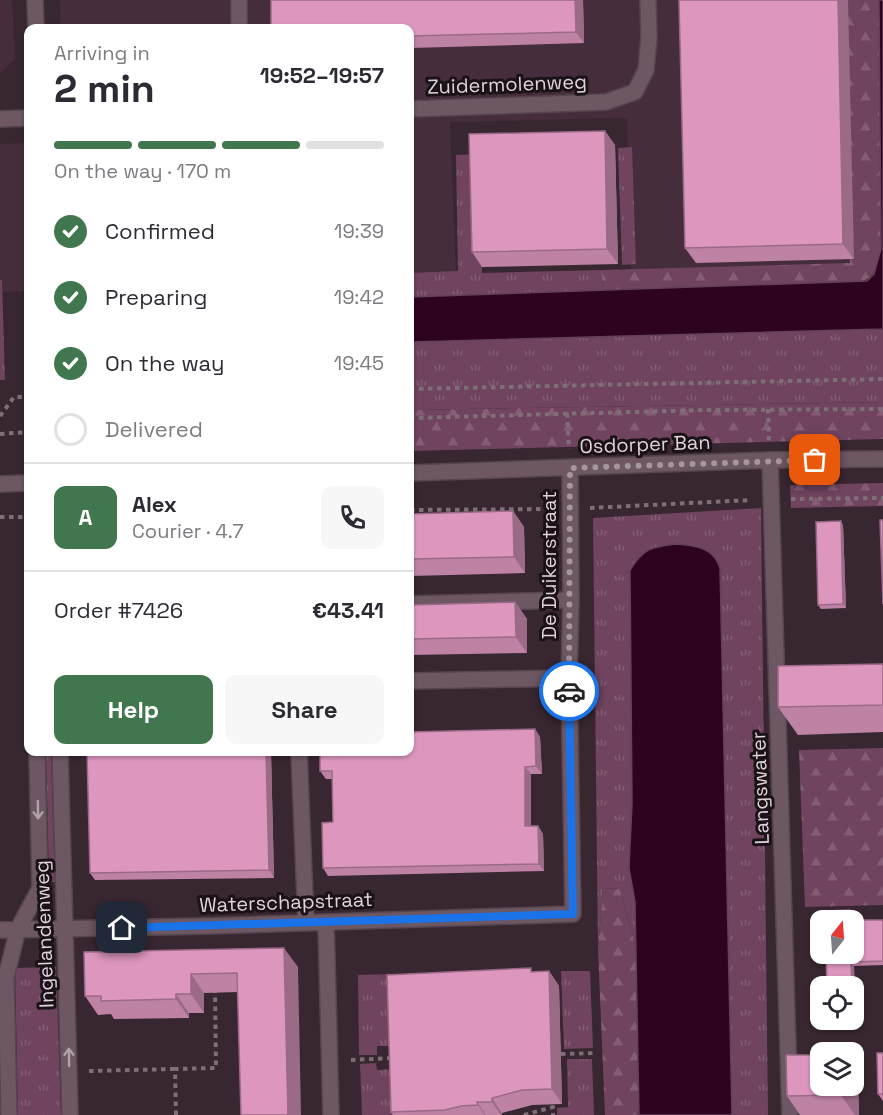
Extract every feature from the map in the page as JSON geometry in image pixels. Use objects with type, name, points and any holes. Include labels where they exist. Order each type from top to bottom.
[{"type":"street","points":[[35,0],[36,24]]},
{"type":"street","points":[[239,0],[239,24]]},
{"type":"street","name":"Zuidermolenweg","points":[[414,109],[606,102],[635,92],[646,70],[649,38],[648,0]]},
{"type":"street","points":[[0,118],[24,118]]},
{"type":"street","name":"Osdorper Ban","points":[[414,473],[770,460],[883,459]]},
{"type":"street","name":"Langswater","points":[[770,460],[790,1115]]},
{"type":"street","name":"De Duikerstraat","points":[[570,468],[569,678],[573,914]]},
{"type":"street","points":[[0,484],[24,483]]},
{"type":"street","points":[[414,604],[571,600]]},
{"type":"street","points":[[414,681],[569,678]]},
{"type":"street","name":"Ingelandenweg","points":[[9,1115],[6,977],[18,929],[40,888],[37,756]]},
{"type":"street","name":"Ingelandenweg","points":[[60,756],[70,1115]]},
{"type":"street","points":[[299,756],[306,922]]},
{"type":"street","name":"Waterschapstraat","points":[[0,930],[573,914]]},
{"type":"street","points":[[326,922],[331,1115]]},
{"type":"path","points":[[414,389],[883,379]]},
{"type":"path","points":[[0,416],[14,397],[24,397]]},
{"type":"path","points":[[414,418],[768,409],[883,409]]},
{"type":"path","points":[[768,409],[770,460]]},
{"type":"path","points":[[567,413],[570,468]]},
{"type":"path","points":[[0,434],[24,432]]},
{"type":"path","points":[[414,510],[571,509],[771,499],[883,498]]},
{"type":"path","points":[[0,517],[24,517]]},
{"type":"path","points":[[69,1072],[216,1068],[215,985]]},
{"type":"path","points":[[561,1054],[597,1053]]},
{"type":"path","points":[[351,1060],[399,1058]]},
{"type":"path","points":[[175,1069],[176,1115]]},
{"type":"path","points":[[524,1115],[553,1107],[553,1115]]},
{"type":"shaded area","points":[[0,0],[12,0],[15,59],[0,74]]},
{"type":"shaded area","points":[[60,0],[856,0],[864,273],[631,277],[627,118],[450,122],[456,275],[414,278],[414,24],[61,24]]},
{"type":"shaded area","points":[[879,0],[883,0],[883,329],[414,342],[414,297],[867,281],[874,274],[881,249]]},
{"type":"shaded area","points":[[24,143],[24,291],[0,292],[0,144]]},
{"type":"shaded area","points":[[676,544],[703,549],[713,556],[720,568],[732,1115],[639,1115],[635,902],[629,868],[632,803],[630,570],[649,550]]},
{"type":"green space","points":[[841,0],[879,0],[881,249],[873,274],[859,282],[603,290],[601,270],[850,263]]},
{"type":"green space","points":[[632,147],[636,264],[622,265],[618,148]]},
{"type":"green space","points":[[480,154],[482,273],[601,270],[603,290],[414,297],[414,273],[458,271],[456,155]]},
{"type":"green space","points":[[0,280],[2,280],[5,380],[0,380]]},
{"type":"green space","points":[[883,329],[883,402],[414,410],[414,342]]},
{"type":"green space","points":[[883,402],[883,439],[414,451],[414,410]]},
{"type":"green space","points":[[883,483],[883,506],[791,508],[790,485]]},
{"type":"green space","points":[[761,508],[768,1115],[732,1115],[720,568],[632,803],[629,868],[635,902],[636,948],[620,889],[603,888],[598,950],[593,518]]},
{"type":"green space","points":[[883,748],[883,905],[805,907],[799,750]]},
{"type":"green space","points":[[46,756],[51,756],[55,882],[49,882]]},
{"type":"green space","points":[[603,888],[620,889],[636,948],[639,1115],[605,1115],[598,950]]},
{"type":"green space","points":[[56,967],[61,1115],[18,1115],[15,968]]},
{"type":"green space","points":[[561,971],[590,971],[593,1048],[564,1049]]},
{"type":"green space","points":[[394,974],[395,1046],[377,1046],[377,1055],[359,1055],[358,975]]},
{"type":"green space","points":[[567,1059],[592,1059],[594,1115],[557,1115],[557,1108],[568,1107]]},
{"type":"green space","points":[[376,1063],[377,1070],[391,1069],[393,1115],[362,1115],[360,1064]]},
{"type":"building","points":[[271,0],[575,0],[576,32],[414,36],[414,24],[271,24]]},
{"type":"building","points":[[679,0],[838,0],[843,244],[685,248]]},
{"type":"building","points":[[605,131],[607,249],[472,252],[469,134]]},
{"type":"building","points":[[513,511],[514,557],[414,559],[414,514]]},
{"type":"building","points":[[880,520],[883,520],[883,604]]},
{"type":"building","points":[[841,521],[843,604],[818,605],[816,522]]},
{"type":"building","points":[[515,602],[516,637],[414,639],[414,605]]},
{"type":"building","points":[[883,664],[883,705],[778,707],[778,666]]},
{"type":"building","points":[[535,729],[536,766],[525,767],[525,826],[538,826],[539,864],[323,868],[322,823],[333,822],[332,771],[320,771],[320,756],[414,756],[414,732]]},
{"type":"building","points":[[87,756],[266,756],[269,870],[90,873]]},
{"type":"building","points":[[864,920],[883,920],[883,961],[864,962]]},
{"type":"building","points":[[284,948],[288,1115],[241,1115],[237,973],[191,974],[191,994],[176,994],[176,999],[101,1001],[101,996],[85,996],[84,952]]},
{"type":"building","points":[[826,964],[851,964],[852,976],[827,976]]},
{"type":"building","points":[[531,968],[531,972],[549,971],[552,1089],[522,1090],[492,1098],[492,1102],[477,1102],[478,1105],[445,1110],[391,1112],[387,975]]},
{"type":"building","points":[[877,1053],[883,1053],[883,1094],[878,1094]]},
{"type":"building","points":[[786,1055],[810,1055],[810,1096],[787,1096]]},
{"type":"way so far","points":[[569,691],[570,468],[815,460]]},
{"type":"route","points":[[122,928],[573,914],[569,691]]}]
